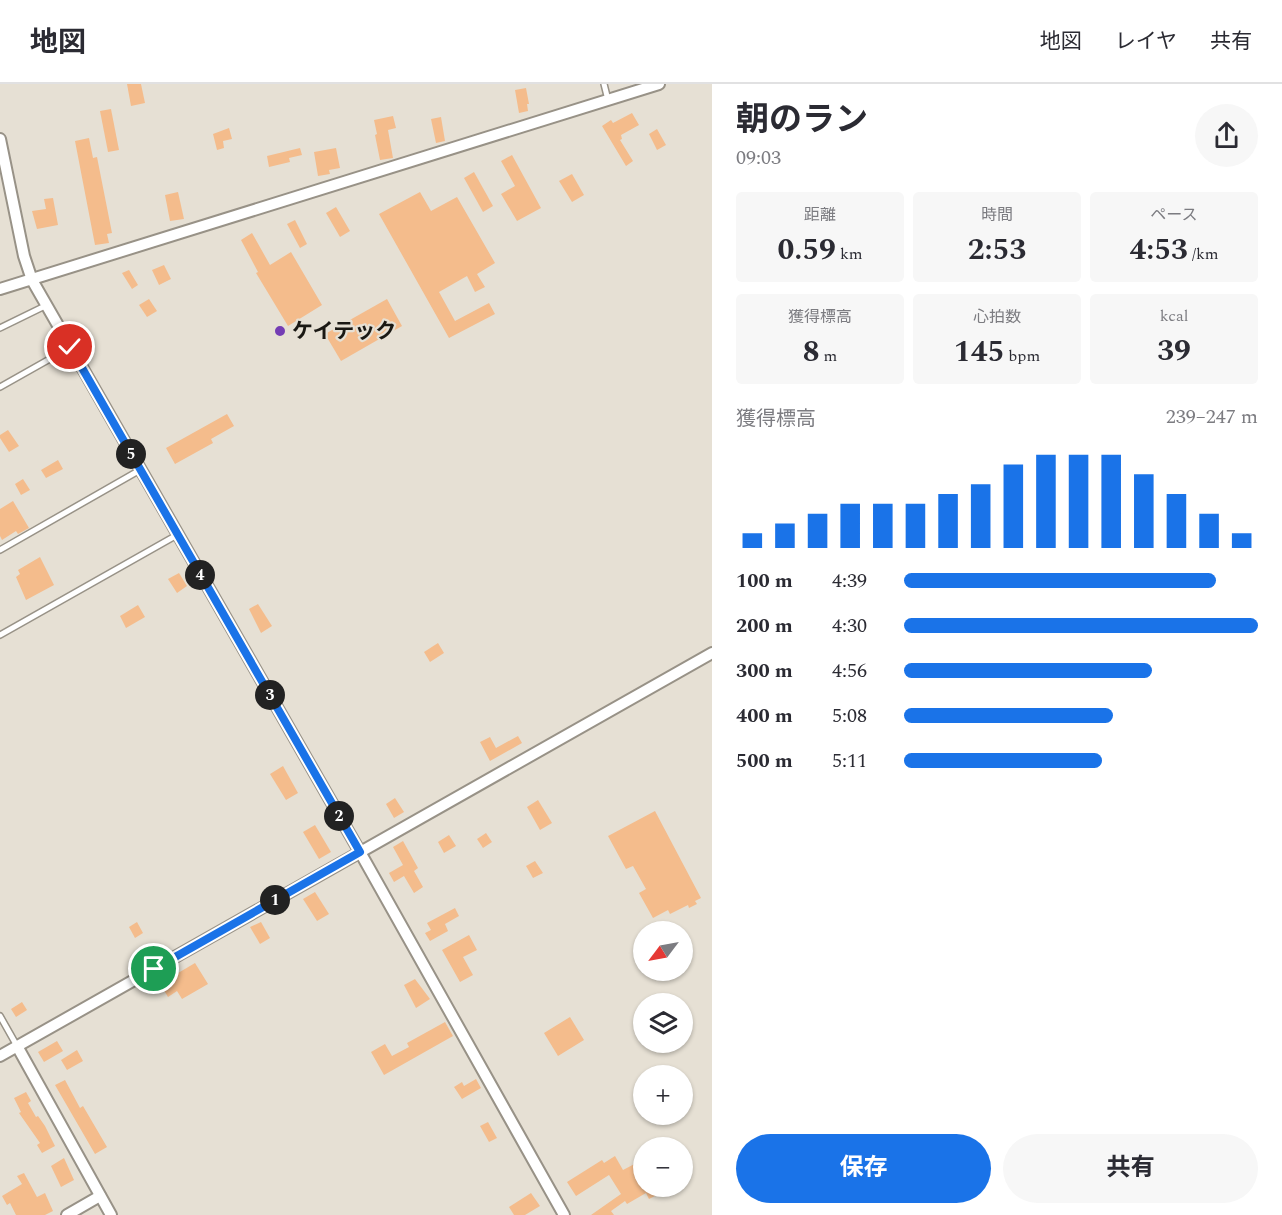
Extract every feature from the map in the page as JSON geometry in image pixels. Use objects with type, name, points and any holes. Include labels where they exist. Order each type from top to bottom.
[{"type":"street","points":[[0,289],[659,84]]},
{"type":"street","points":[[0,139],[24,256],[32,280],[360,852],[564,1215]]},
{"type":"street","points":[[0,1056],[712,653]]},
{"type":"street","points":[[17,1046],[111,1215]]},
{"type":"street","points":[[67,1215],[100,1196]]},
{"type":"lane","points":[[604,84],[609,100]]},
{"type":"lane","points":[[0,328],[47,306]]},
{"type":"lane","points":[[0,387],[70,347]]},
{"type":"lane","points":[[0,550],[140,470]]},
{"type":"lane","points":[[0,634],[177,535]]},
{"type":"lane","points":[[0,1016],[17,1046]]},
{"type":"building","points":[[127,84],[141,84],[145,103],[131,106]]},
{"type":"building","points":[[526,88],[528,111],[519,113],[515,90]]},
{"type":"building","points":[[111,109],[119,150],[108,152],[100,111]]},
{"type":"building","points":[[632,113],[639,125],[621,135],[620,140],[633,161],[626,166],[602,126],[611,120],[613,123]]},
{"type":"building","points":[[393,116],[396,128],[388,130],[393,158],[380,160],[374,120]]},
{"type":"building","points":[[441,117],[445,141],[436,143],[431,119]]},
{"type":"building","points":[[229,128],[232,139],[223,141],[224,148],[217,150],[213,134]]},
{"type":"building","points":[[657,129],[666,145],[657,150],[649,134]]},
{"type":"building","points":[[89,138],[93,158],[97,157],[112,233],[107,234],[109,243],[95,245],[75,141]]},
{"type":"building","points":[[300,148],[302,155],[289,158],[290,162],[269,167],[267,156]]},
{"type":"building","points":[[336,148],[340,168],[329,170],[330,174],[318,176],[314,152]]},
{"type":"building","points":[[512,155],[541,208],[517,221],[501,194],[515,186],[501,161]]},
{"type":"building","points":[[474,172],[493,206],[483,212],[464,178]]},
{"type":"building","points":[[572,174],[584,195],[572,202],[559,181]]},
{"type":"building","points":[[178,192],[184,219],[170,221],[165,195]]},
{"type":"building","points":[[420,192],[431,211],[457,197],[495,263],[477,274],[485,287],[475,292],[467,276],[439,292],[455,321],[489,303],[495,314],[449,338],[379,214]]},
{"type":"building","points":[[53,198],[58,225],[37,229],[32,211],[46,209],[44,199]]},
{"type":"building","points":[[336,207],[350,231],[340,237],[326,213]]},
{"type":"building","points":[[295,220],[307,244],[300,248],[287,224]]},
{"type":"building","points":[[252,233],[270,265],[291,252],[322,305],[288,326],[256,273],[258,272],[241,240]]},
{"type":"building","points":[[164,265],[171,279],[159,285],[152,270]]},
{"type":"building","points":[[129,270],[138,285],[132,289],[122,273]]},
{"type":"building","points":[[149,299],[157,311],[147,317],[139,305]]},
{"type":"building","points":[[387,299],[402,326],[341,361],[325,334]]},
{"type":"building","points":[[227,414],[234,426],[211,439],[213,443],[175,464],[166,448]]},
{"type":"building","points":[[8,430],[19,446],[9,452],[0,438],[0,435]]},
{"type":"building","points":[[58,460],[63,469],[46,478],[41,470]]},
{"type":"building","points":[[23,479],[30,490],[21,495],[15,484]]},
{"type":"building","points":[[13,501],[29,528],[18,534],[16,531],[2,540],[0,509]]},
{"type":"building","points":[[40,557],[54,585],[26,600],[16,577],[20,574],[18,570]]},
{"type":"building","points":[[179,573],[187,586],[177,593],[168,579]]},
{"type":"building","points":[[258,604],[272,626],[261,633],[249,609]]},
{"type":"building","points":[[138,605],[145,617],[126,628],[120,616]]},
{"type":"building","points":[[438,643],[444,653],[430,662],[424,652]]},
{"type":"building","points":[[518,736],[522,743],[490,761],[480,742],[490,737],[496,748]]},
{"type":"building","points":[[283,766],[298,793],[286,800],[270,774]]},
{"type":"building","points":[[395,798],[404,812],[394,818],[386,804]]},
{"type":"building","points":[[538,800],[552,823],[540,830],[527,807]]},
{"type":"building","points":[[655,811],[701,898],[695,901],[697,904],[689,908],[688,905],[670,914],[668,910],[653,918],[639,893],[646,889],[633,866],[626,869],[608,836]]},
{"type":"building","points":[[315,825],[331,852],[319,859],[303,832]]},
{"type":"building","points":[[486,833],[492,842],[483,848],[477,839]]},
{"type":"building","points":[[449,835],[456,846],[444,853],[438,842]]},
{"type":"building","points":[[403,841],[418,868],[414,871],[423,887],[414,893],[404,876],[394,882],[389,873],[403,865],[393,847]]},
{"type":"building","points":[[535,861],[543,873],[533,878],[526,866]]},
{"type":"building","points":[[315,892],[329,914],[317,921],[303,899]]},
{"type":"building","points":[[455,908],[459,916],[445,924],[448,931],[430,941],[425,933],[431,930],[427,923]]},
{"type":"building","points":[[137,922],[143,933],[135,938],[129,927]]},
{"type":"building","points":[[261,922],[270,938],[260,944],[250,927]]},
{"type":"building","points":[[469,935],[477,950],[463,957],[473,975],[460,982],[442,950]]},
{"type":"building","points":[[195,963],[208,984],[182,999],[177,991],[168,997],[158,980],[166,976],[168,979]]},
{"type":"building","points":[[415,979],[430,999],[416,1008],[404,985]]},
{"type":"building","points":[[22,1002],[27,1010],[16,1017],[11,1009]]},
{"type":"building","points":[[570,1017],[584,1040],[558,1056],[544,1033]]},
{"type":"building","points":[[445,1022],[453,1036],[384,1075],[371,1052],[385,1044],[392,1056],[409,1047],[407,1043]]},
{"type":"building","points":[[57,1041],[63,1051],[44,1062],[38,1052]]},
{"type":"building","points":[[77,1050],[83,1061],[67,1070],[61,1060]]},
{"type":"building","points":[[476,1079],[481,1088],[462,1099],[454,1087],[462,1082],[464,1086]]},
{"type":"building","points":[[65,1080],[80,1108],[83,1106],[107,1147],[95,1154],[55,1085]]},
{"type":"building","points":[[26,1092],[31,1101],[28,1103],[36,1117],[38,1116],[45,1126],[55,1146],[42,1153],[37,1145],[40,1143],[19,1113],[21,1112],[14,1098]]},
{"type":"building","points":[[488,1122],[497,1138],[489,1142],[480,1126]]},
{"type":"building","points":[[615,1156],[623,1170],[633,1165],[633,1197],[639,1197],[627,1204],[625,1201],[611,1211],[614,1215],[591,1215],[621,1194],[609,1175],[576,1196],[567,1182],[602,1160],[604,1163]]},
{"type":"building","points":[[64,1158],[74,1180],[61,1187],[51,1166]]},
{"type":"building","points":[[24,1173],[37,1197],[45,1193],[53,1211],[45,1215],[16,1215],[10,1203],[7,1205],[2,1196],[22,1184],[17,1176]]},
{"type":"building","points":[[531,1193],[540,1206],[525,1215],[514,1215],[509,1207]]},
{"type":"place","name":"ケイテック","points":[[280,331]]},
{"type":"route","points":[[70,347],[360,852],[154,969]]}]
